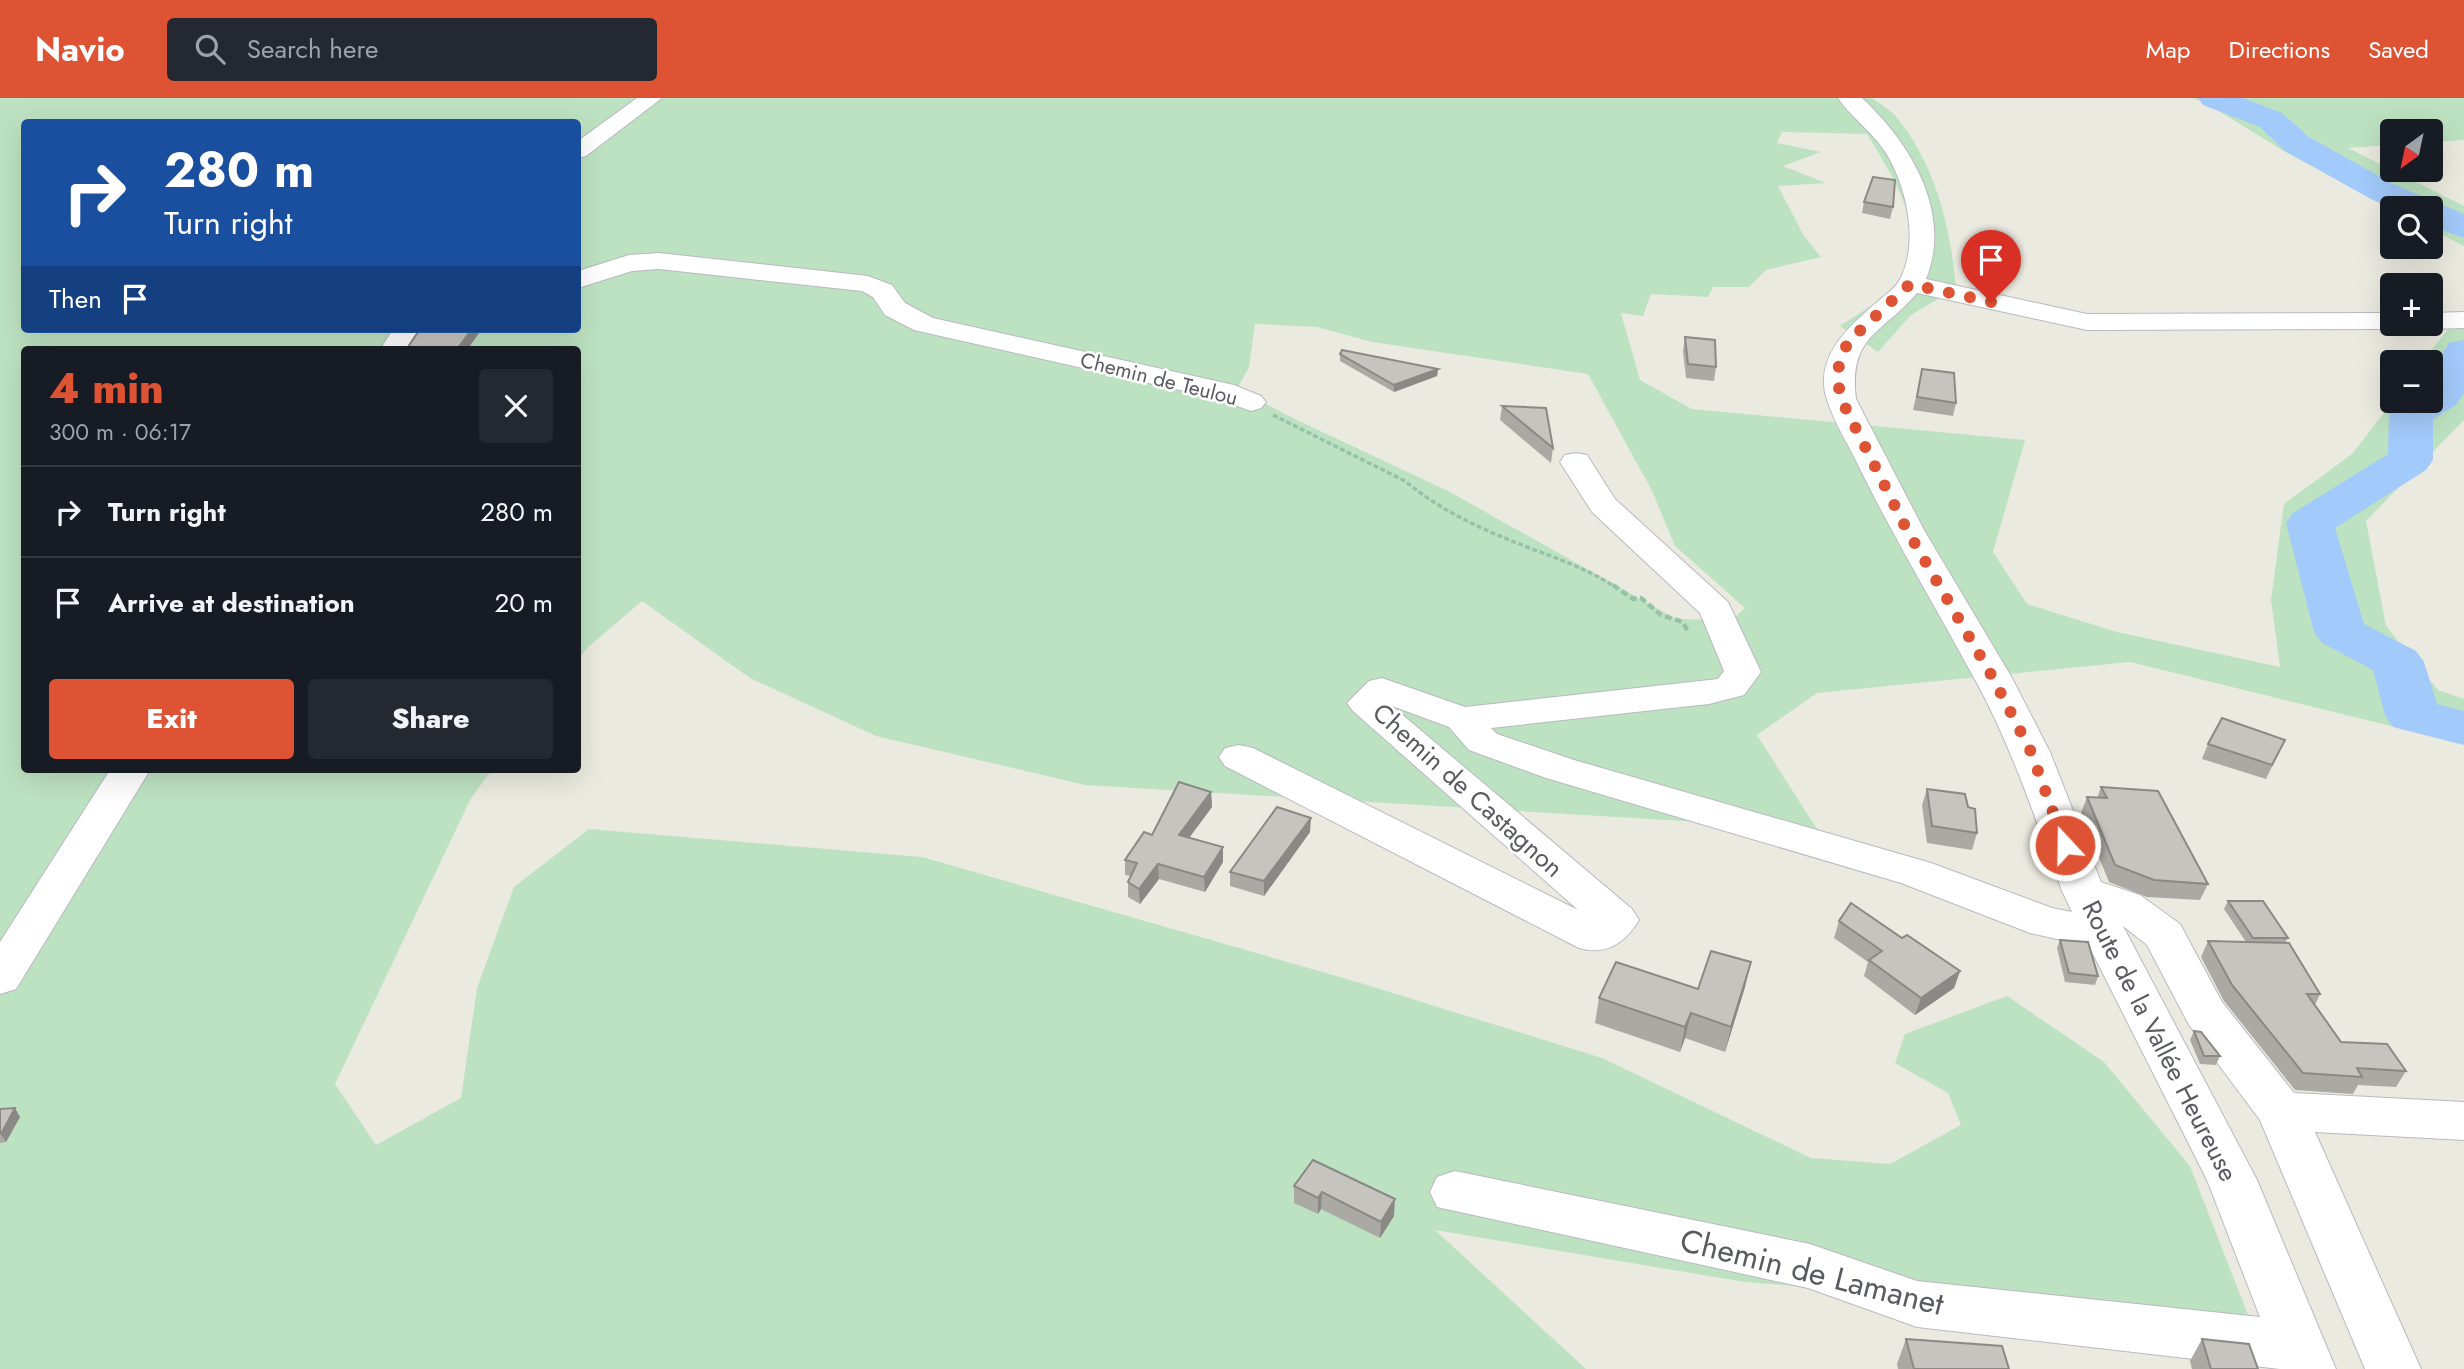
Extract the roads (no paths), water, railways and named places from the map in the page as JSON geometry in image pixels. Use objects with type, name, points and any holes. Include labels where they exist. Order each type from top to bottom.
[{"type":"street","points":[[581,149],[651,98]]},
{"type":"street","name":"Route de la Vallée Heureuse","points":[[1849,98],[1893,145],[1906,171],[1923,226],[1920,262],[1910,284],[1848,342],[1839,363],[1841,399],[1907,530],[1993,678],[2031,752],[2083,891],[2200,1113],[2232,1181],[2303,1357]]},
{"type":"street","name":"Chemin de Teulou","points":[[581,279],[629,263],[659,261],[868,285],[883,291],[895,309],[924,324],[1224,391],[1251,402]]},
{"type":"street","points":[[1910,284],[2087,322],[2380,321]]},
{"type":"street","points":[[2443,321],[2464,320]]},
{"type":"street","points":[[1462,719],[1709,693],[1731,687],[1743,672],[1716,610],[1603,505],[1576,462]]},
{"type":"street","name":"Chemin de Castagnon","points":[[1239,757],[1595,937],[1617,920],[1366,703],[1382,689],[1462,719],[1483,742],[1560,769],[1916,873],[2045,922],[2103,933]]},
{"type":"street","points":[[0,978],[128,773]]},
{"type":"street","points":[[2083,891],[2124,905],[2164,935],[2205,1013],[2281,1111],[2393,1369]]},
{"type":"street","points":[[2281,1111],[2464,1121]]},
{"type":"street","name":"Chemin de Lamanet","points":[[1455,1192],[1810,1266],[1917,1304],[2303,1357]]},
{"type":"waterway","points":[[2214,98],[2271,120],[2297,144],[2393,196]]},
{"type":"waterway","points":[[2443,218],[2464,227]]},
{"type":"waterway","points":[[2464,352],[2441,396],[2411,413],[2410,460],[2310,523],[2340,632],[2397,662],[2413,715],[2464,728]]}]
